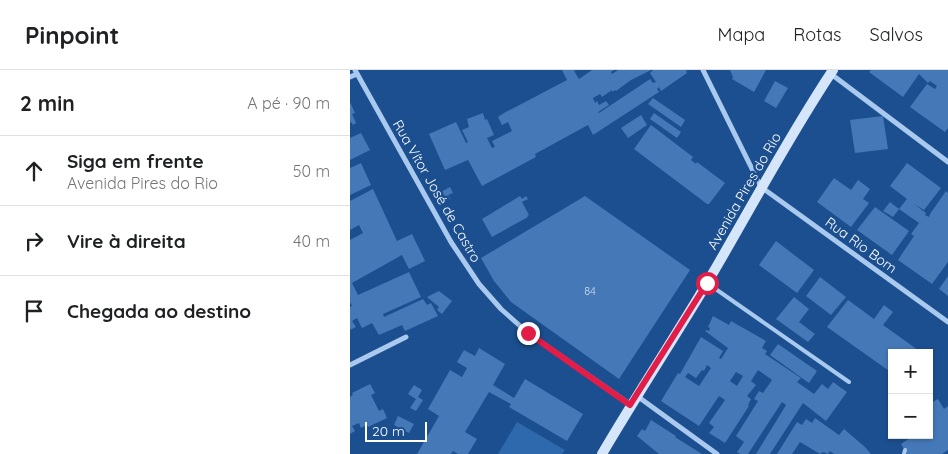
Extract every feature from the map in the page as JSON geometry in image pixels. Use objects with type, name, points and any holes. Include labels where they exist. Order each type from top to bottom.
[{"type":"main road","name":"Avenida Pires do Rio","points":[[602,454],[707,283],[831,72]]},
{"type":"street","points":[[703,70],[762,187]]},
{"type":"street","points":[[350,78],[356,72]]},
{"type":"street","name":"Rua Vítor José de Castro","points":[[356,72],[451,242],[479,284],[501,309],[528,333],[716,454]]},
{"type":"street","points":[[831,72],[948,162]]},
{"type":"street","name":"Rua Rio Bom","points":[[762,187],[948,322]]},
{"type":"street","points":[[350,365],[406,337]]},
{"type":"lane","points":[[707,283],[849,382]]},
{"type":"shaded area","points":[[517,422],[565,450],[562,454],[498,454]]},
{"type":"building","points":[[562,70],[576,70],[574,71],[579,79],[592,70],[614,70],[611,72],[612,74],[618,70],[651,70],[631,80],[616,91],[612,92],[612,90],[602,97],[600,94],[593,98],[595,103],[597,101],[599,105],[606,101],[609,105],[599,113],[650,79],[653,83],[656,82],[650,73],[653,70],[686,70],[687,73],[661,91],[659,87],[657,89],[659,92],[593,135],[588,125],[535,154],[536,157],[482,186],[468,160],[445,170],[429,134],[456,122],[466,143],[468,142],[462,130],[469,127],[467,119],[483,113],[494,135],[487,138],[492,148],[495,147],[492,141],[512,131],[508,122],[502,125],[498,117],[567,80]]},
{"type":"building","points":[[730,70],[766,70],[754,92],[732,79]]},
{"type":"building","points":[[871,70],[948,70],[948,128],[945,132],[910,107],[927,84],[935,89],[937,86],[930,81],[928,83],[919,74],[903,97],[869,72]]},
{"type":"building","points":[[775,81],[788,88],[776,108],[764,101]]},
{"type":"building","points":[[653,98],[685,120],[681,127],[648,104]]},
{"type":"building","points":[[350,102],[355,113],[352,114],[356,123],[353,125],[350,123]]},
{"type":"building","points":[[654,113],[681,132],[677,138],[650,119]]},
{"type":"building","points":[[641,115],[647,125],[628,138],[621,128]]},
{"type":"building","points":[[883,116],[888,149],[855,153],[850,120]]},
{"type":"building","points":[[651,125],[693,157],[691,160],[696,164],[697,162],[725,183],[709,204],[634,149]]},
{"type":"building","points":[[361,133],[370,150],[350,160],[350,138]]},
{"type":"building","points":[[361,163],[371,185],[350,195],[350,168]]},
{"type":"building","points":[[907,163],[941,188],[924,210],[914,204],[926,213],[925,215],[929,217],[946,191],[948,193],[948,262],[932,284],[898,260],[914,236],[911,234],[919,223],[899,209],[907,199],[890,186]]},
{"type":"building","points":[[834,178],[851,190],[858,180],[870,189],[863,199],[869,203],[851,227],[817,202]]},
{"type":"building","points":[[450,187],[453,193],[448,195],[450,199],[444,203],[439,193]]},
{"type":"building","points":[[373,189],[397,241],[412,234],[425,261],[409,269],[402,255],[352,283],[358,295],[409,272],[421,297],[383,314],[384,317],[423,299],[427,305],[431,303],[438,316],[405,331],[402,325],[379,335],[372,323],[362,328],[357,318],[352,321],[356,327],[350,330],[350,307],[352,306],[350,302],[350,240],[363,233],[359,225],[350,230],[350,201]]},
{"type":"building","points":[[520,196],[522,199],[526,196],[528,199],[522,202],[529,215],[528,217],[492,237],[482,219]]},
{"type":"building","points":[[585,196],[690,270],[619,379],[511,302],[494,281],[481,258]]},
{"type":"building","points":[[890,202],[899,209],[893,217],[883,211]]},
{"type":"building","points":[[875,207],[909,231],[892,255],[857,230]]},
{"type":"building","points":[[776,241],[814,270],[797,293],[759,265]]},
{"type":"building","points":[[948,276],[948,296],[939,289]]},
{"type":"building","points":[[820,277],[846,297],[831,315],[806,296]]},
{"type":"building","points":[[439,291],[452,301],[442,314],[437,310],[439,307],[427,297]]},
{"type":"building","points":[[794,297],[809,309],[799,322],[815,334],[808,342],[776,319]]},
{"type":"building","points":[[848,300],[874,319],[884,305],[893,312],[883,325],[917,349],[888,349],[888,370],[827,327]]},
{"type":"building","points":[[713,316],[729,325],[731,321],[766,341],[762,348],[767,351],[765,354],[801,378],[797,382],[814,394],[822,384],[828,389],[833,382],[847,392],[826,421],[803,403],[770,454],[756,454],[786,405],[782,402],[748,454],[740,454],[737,452],[744,442],[736,436],[758,401],[754,399],[759,391],[763,393],[772,380],[758,370],[751,381],[756,385],[747,396],[751,399],[749,406],[725,443],[709,433],[714,427],[709,423],[725,400],[719,396],[699,426],[661,401],[678,373],[680,374],[701,337],[723,351],[719,358],[721,359],[728,348],[705,331],[709,331],[710,328],[708,327]],"holes":[[[707,365],[711,368],[699,386],[685,377],[688,373],[696,378],[702,370],[704,371]],[[736,372],[743,376],[737,386],[730,381]]]},
{"type":"building","points":[[778,344],[817,371],[809,383],[770,355]]},
{"type":"building","points":[[479,348],[505,364],[493,385],[514,398],[525,379],[583,414],[567,441],[509,407],[511,404],[489,392],[465,432],[477,439],[468,454],[458,454],[453,451],[451,454],[417,454],[439,416],[428,409],[450,370],[462,377],[467,368],[457,362],[464,350],[475,356]]},
{"type":"building","points":[[370,384],[375,393],[371,395],[379,411],[383,409],[387,418],[368,427],[367,425],[361,428],[359,423],[352,426],[355,431],[350,434],[350,397],[353,395],[352,393]]},
{"type":"building","points":[[414,385],[422,390],[418,397],[423,400],[416,411],[410,408],[416,399],[408,394]]},
{"type":"building","points":[[938,399],[944,409],[948,406],[948,450],[942,454],[907,454],[901,444],[908,439],[933,439],[933,402]]},
{"type":"building","points":[[398,416],[414,424],[409,433],[394,425]]},
{"type":"building","points":[[815,418],[839,435],[844,429],[871,454],[834,454],[830,451],[828,454],[823,452],[820,454],[800,442],[792,454],[777,454],[797,422],[802,425],[806,419],[812,423]]},
{"type":"building","points":[[651,420],[702,454],[659,454],[637,436],[642,429],[645,431]]},
{"type":"route","points":[[528,333],[630,405],[707,283]]}]
